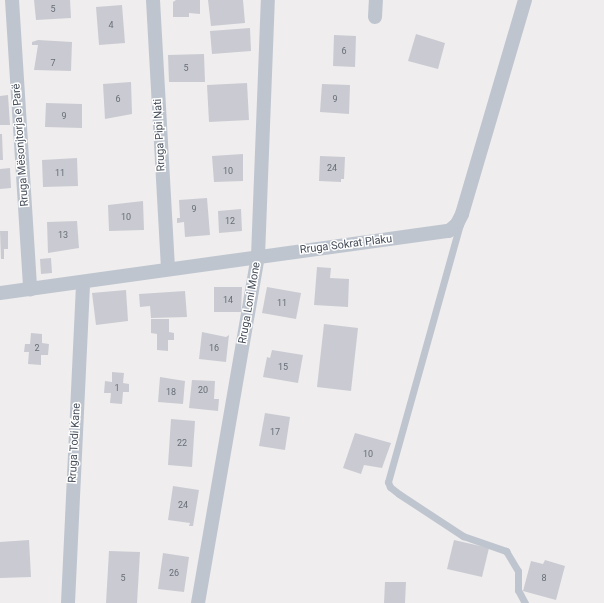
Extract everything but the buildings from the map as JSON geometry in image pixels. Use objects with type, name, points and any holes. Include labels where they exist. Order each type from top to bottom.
[{"type":"street","name":"Rruga Mësonjtorja e Parë","points":[[12,0],[30,289]]},
{"type":"street","name":"Rruga Pipi Nati","points":[[153,0],[168,269]]},
{"type":"street","name":"Rruga Loni Mone","points":[[198,603],[258,256],[268,0]]},
{"type":"street","points":[[375,17],[376,0]]},
{"type":"street","name":"Rruga Sokrat Plaku","points":[[0,293],[258,256],[449,231],[457,224],[462,214],[525,0]]},
{"type":"street","name":"Rruga Todi Kane","points":[[68,603],[83,282]]},
{"type":"lane","points":[[462,214],[388,482],[394,490],[463,536],[506,552],[518,571],[518,590],[526,603]]}]
